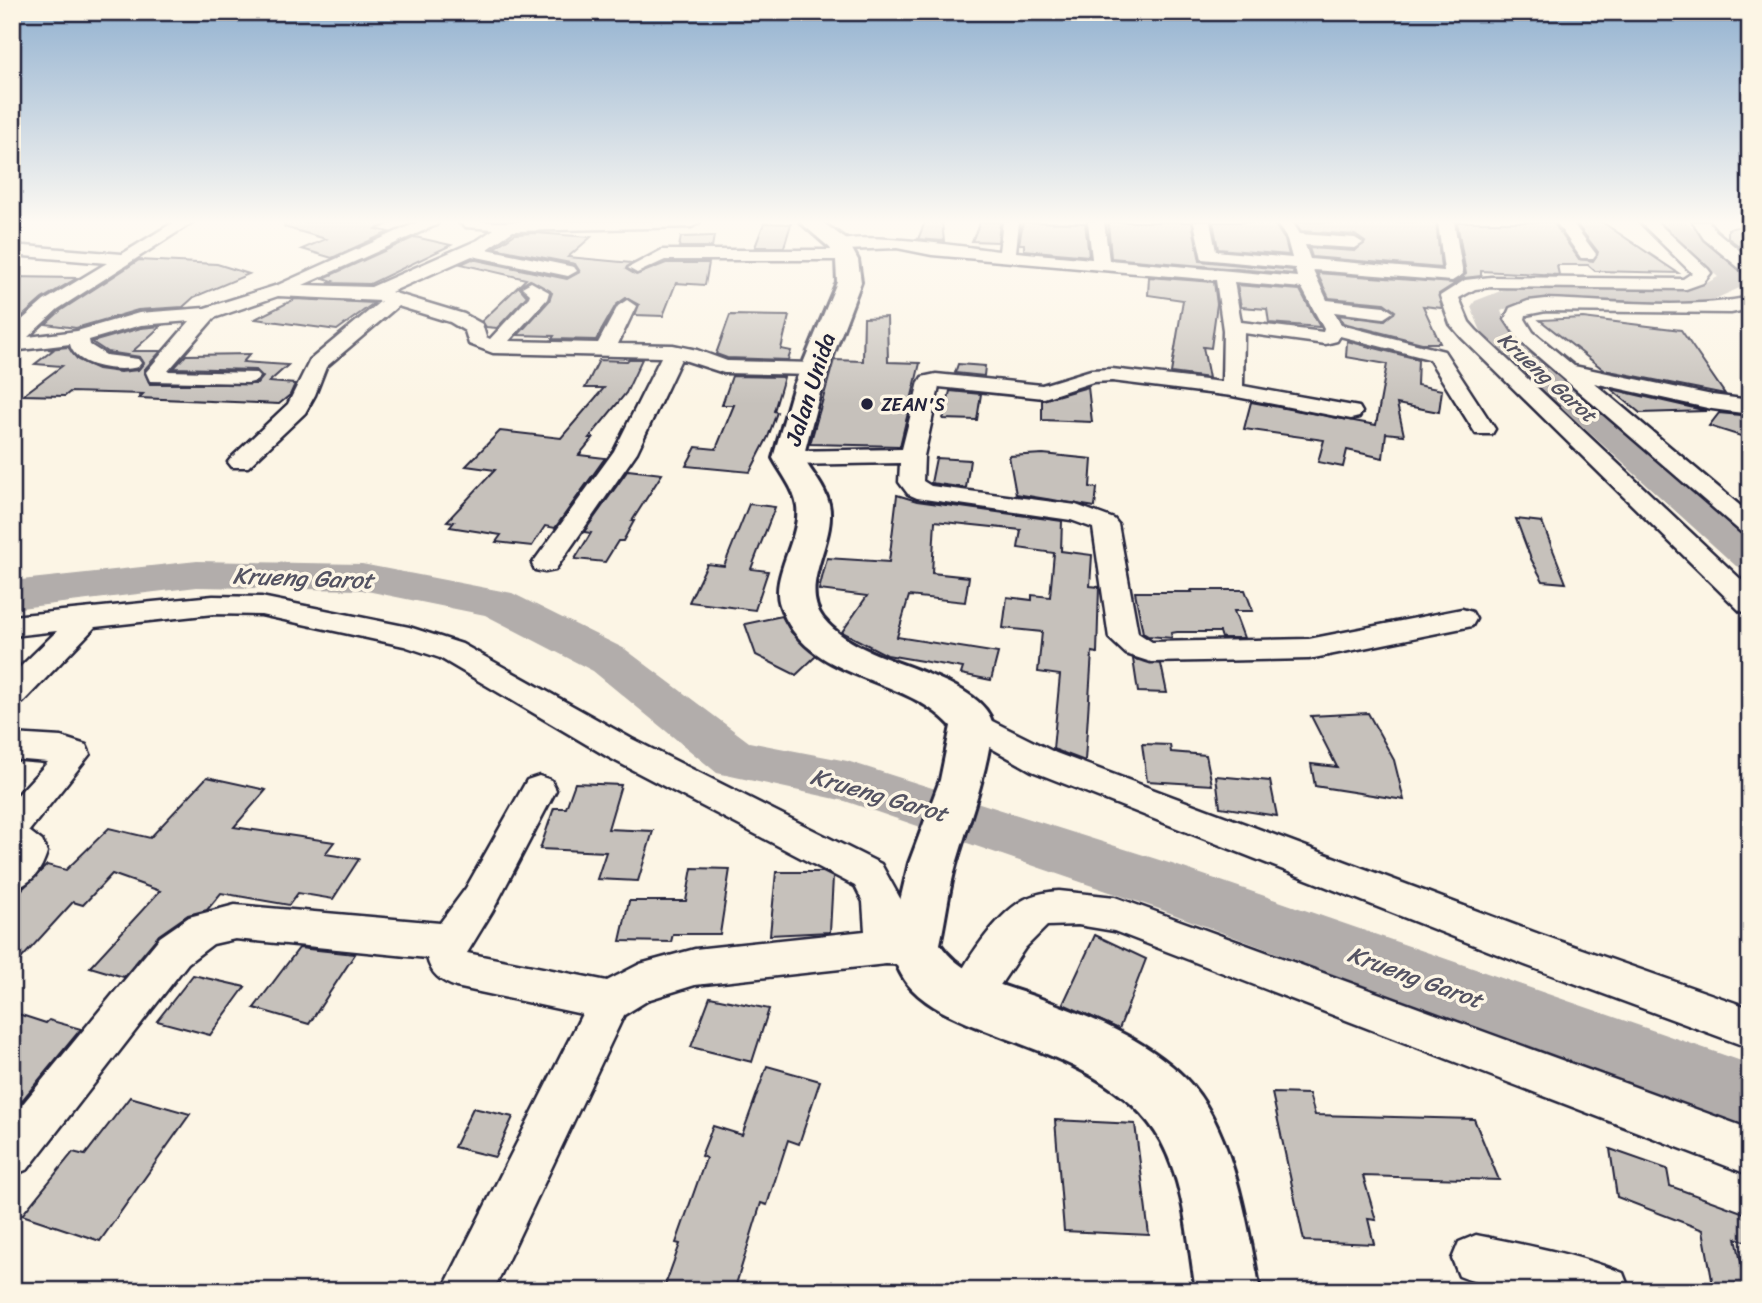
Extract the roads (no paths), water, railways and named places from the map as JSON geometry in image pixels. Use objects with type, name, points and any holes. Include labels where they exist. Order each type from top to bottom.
[{"type":"street","points":[[12,345],[22,330],[51,305],[87,283]]},
{"type":"street","points":[[12,345],[79,337],[139,319],[207,314],[292,283]]},
{"type":"street","points":[[374,293],[397,283]]},
{"type":"street","name":"Jalan Unida","points":[[847,283],[846,295],[835,315],[801,408],[788,458],[813,504],[814,525],[799,582],[797,603],[806,621],[827,643],[860,663],[952,703],[972,723]]},
{"type":"street","points":[[1225,283],[1233,330],[1233,390]]},
{"type":"street","points":[[1308,283],[1334,329],[1437,355],[1484,429]]},
{"type":"street","points":[[1459,283],[1449,296],[1460,324],[1750,604]]},
{"type":"street","points":[[1620,283],[1689,283]]},
{"type":"street","points":[[494,347],[538,299],[540,292],[531,286]]},
{"type":"street","points":[[276,290],[374,293],[396,298],[466,323],[475,328],[476,340],[494,347],[673,351],[690,354],[724,367],[815,369]]},
{"type":"street","points":[[240,462],[296,410],[317,364],[396,298]]},
{"type":"street","points":[[1750,303],[1731,307],[1688,308],[1546,305],[1528,307],[1517,312],[1515,319],[1527,336],[1750,527]]},
{"type":"street","points":[[25,305],[51,305]]},
{"type":"street","points":[[1322,305],[1384,312]]},
{"type":"street","points":[[604,351],[627,306]]},
{"type":"street","points":[[207,314],[156,372],[157,377],[249,377]]},
{"type":"street","points":[[1233,330],[1244,327],[1325,338],[1330,337],[1334,329]]},
{"type":"street","points":[[79,337],[80,348],[98,360],[131,363]]},
{"type":"street","points":[[545,564],[625,452],[670,363],[673,351]]},
{"type":"street","points":[[1567,370],[1712,402],[1750,407]]},
{"type":"street","points":[[1351,412],[1233,390],[1101,375],[1044,392],[932,381],[912,456],[911,482],[926,493],[1076,513],[1105,524],[1124,638],[1136,648],[1151,652],[1309,649],[1462,619]]},
{"type":"street","points":[[788,458],[912,456]]},
{"type":"street","points":[[12,626],[213,605],[261,606],[409,637],[451,651],[620,748],[868,875],[882,900],[900,946],[930,972],[968,998],[1041,1025],[1124,1064],[1179,1115],[1198,1152],[1218,1232],[1228,1291]]},
{"type":"street","points":[[12,694],[85,620]]},
{"type":"street","points":[[900,946],[962,780],[972,723],[1044,761],[1525,947],[1750,1028]]},
{"type":"street","points":[[12,746],[61,750],[74,754],[12,827]]},
{"type":"street","points":[[539,790],[479,900],[449,943],[446,959],[456,969],[610,1001]]},
{"type":"street","points":[[12,838],[29,852],[26,862],[12,873]]},
{"type":"street","points":[[968,998],[1009,937],[1037,910],[1074,907],[1115,914],[1750,1153]]},
{"type":"street","points":[[14,1147],[174,950],[202,929],[235,922],[449,943]]},
{"type":"street","points":[[467,1291],[610,1001],[640,982],[695,967],[900,946]]},
{"type":"street","points":[[1476,1259],[1546,1274],[1605,1291]]},
{"type":"waterway","name":"Krueng Garot","points":[[1729,283],[1704,296],[1516,293],[1485,307],[1494,330],[1750,557]]},
{"type":"waterway","name":"Krueng Garot","points":[[12,595],[197,574],[362,577],[497,603],[609,660],[735,759],[847,781],[1172,889],[1750,1098]]},
{"type":"place","name":"ZEAN'S","points":[[867,404]]}]
